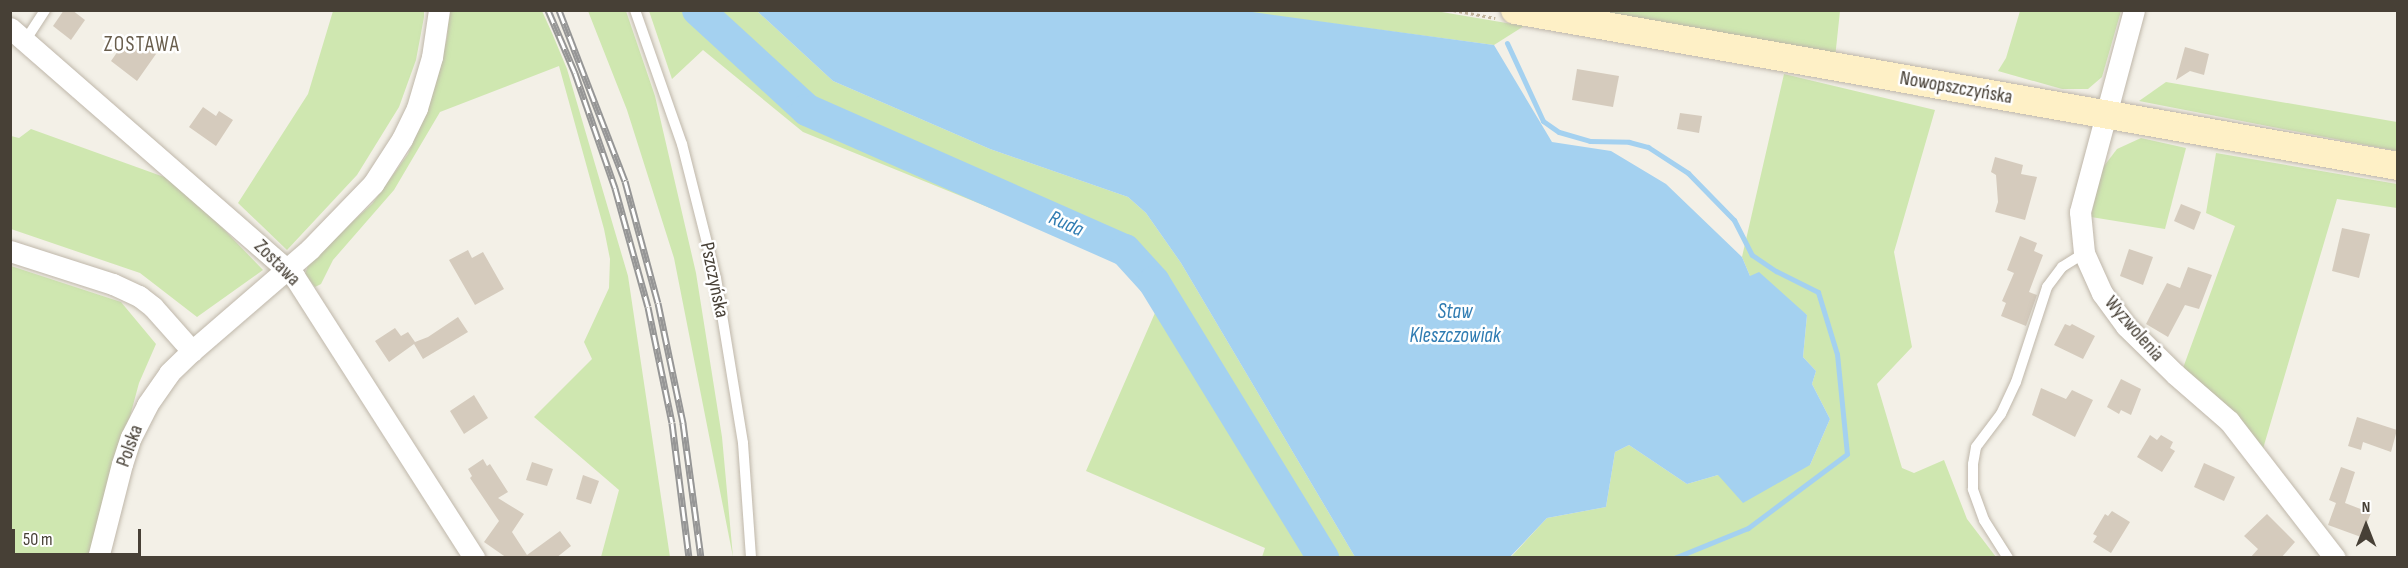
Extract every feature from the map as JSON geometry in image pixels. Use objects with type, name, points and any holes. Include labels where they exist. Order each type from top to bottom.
[{"type":"main road","name":"Nowopszczyńska","points":[[1515,10],[2397,166]]},
{"type":"street","name":"Polska","points":[[98,558],[131,437],[147,405],[169,374],[192,351],[287,270],[361,199],[394,154],[411,123],[432,57],[438,10]]},
{"type":"street","name":"Wyzwolenia","points":[[2134,10],[2080,212],[2084,253],[2102,293],[2126,326],[2175,374],[2229,421],[2275,477],[2316,550],[2335,558]]},
{"type":"street","name":"Zostawa","points":[[18,35],[287,270],[303,288],[474,558]]},
{"type":"street","points":[[10,251],[113,284],[139,296],[192,351]]},
{"type":"lane","points":[[18,35],[45,10]]},
{"type":"lane","name":"Pszczyńska","points":[[635,10],[682,144],[716,278],[743,443],[751,558]]},
{"type":"lane","points":[[2008,558],[1984,520],[1973,489],[1976,447],[2001,414],[2011,392],[2047,287],[2062,267],[2084,253]]},
{"type":"green space","points":[[333,11],[424,11],[424,17],[416,60],[399,107],[357,175],[287,250],[238,203],[308,94]]},
{"type":"green space","points":[[449,11],[542,11],[567,69],[628,276],[670,557],[601,557],[619,490],[534,417],[592,359],[584,342],[609,288],[610,259],[604,229],[559,66],[440,112],[394,190],[333,260],[321,284],[315,287],[305,274],[310,260],[372,204],[408,154],[428,108],[447,38]]},
{"type":"green space","points":[[588,11],[626,11],[655,96],[696,273],[722,437],[733,557],[674,258],[627,110]]},
{"type":"green space","points":[[649,11],[757,11],[833,81],[990,149],[1128,197],[1146,213],[1181,263],[1355,557],[1262,557],[1265,548],[1086,471],[1158,306],[1123,262],[803,132],[703,50],[672,79]]},
{"type":"green space","points":[[1238,11],[1436,11],[1524,26],[1494,45]]},
{"type":"green space","points":[[1590,11],[1840,11],[1835,58]]},
{"type":"green space","points":[[2020,11],[2121,11],[2102,77],[2088,89],[2062,89],[1998,71],[2006,58]]},
{"type":"green space","points":[[1784,74],[1935,110],[1894,252],[1912,347],[1877,384],[1902,468],[1914,473],[1944,460],[1967,519],[1996,557],[1510,558],[1547,518],[1606,507],[1615,452],[1629,445],[1687,484],[1718,475],[1810,465],[1830,419],[1812,384],[1816,371],[1803,357],[1807,315],[1750,276],[1742,257]]},
{"type":"green space","points":[[2166,82],[2397,122],[2397,151],[2139,101]]},
{"type":"green space","points":[[31,129],[178,182],[263,270],[197,317],[140,273],[11,229],[11,136],[19,138]]},
{"type":"green space","points":[[2141,138],[2186,148],[2165,229],[2091,217],[2101,170],[2117,149]]},
{"type":"green space","points":[[2216,153],[2397,184],[2397,208],[2337,199],[2262,452],[2183,368],[2235,226],[2206,213]]},
{"type":"green space","points":[[11,266],[121,302],[156,344],[139,383],[92,557],[11,558]]},
{"type":"water","name":"Staw Kleszczowiak","points":[[1238,10],[1494,45],[1552,142],[1611,151],[1666,184],[1742,257],[1750,276],[1759,272],[1807,315],[1803,357],[1816,371],[1812,384],[1830,419],[1810,465],[1743,503],[1718,475],[1687,484],[1629,445],[1615,452],[1606,507],[1547,518],[1510,557],[1355,557],[1181,263],[1146,213],[1128,197],[990,149],[833,81],[757,11]]},
{"type":"building","points":[[64,10],[72,10],[85,20],[71,40],[53,26]]},
{"type":"building","points":[[125,41],[138,50],[142,44],[156,54],[137,81],[111,61]]},
{"type":"building","points":[[2185,47],[2209,54],[2204,75],[2190,71],[2176,80]]},
{"type":"building","points":[[1577,69],[1619,76],[1613,107],[1572,100]]},
{"type":"building","points":[[203,107],[216,116],[219,111],[233,120],[216,146],[189,127]]},
{"type":"building","points":[[1680,113],[1702,116],[1699,133],[1677,129]]},
{"type":"building","points":[[1995,157],[2023,165],[2021,174],[2037,177],[2025,220],[1995,212],[1998,202],[1996,175],[1991,172]]},
{"type":"building","points":[[2181,204],[2201,212],[2194,230],[2174,221]]},
{"type":"building","points":[[2342,228],[2370,234],[2359,278],[2332,271]]},
{"type":"building","points":[[2020,236],[2037,243],[2034,251],[2043,255],[2029,292],[2037,295],[2026,326],[2001,316],[2006,303],[2002,301],[2014,273],[2007,270]]},
{"type":"building","points":[[2129,249],[2153,257],[2143,285],[2120,276]]},
{"type":"building","points":[[468,250],[472,258],[483,252],[504,289],[475,305],[449,260]]},
{"type":"building","points":[[2188,267],[2212,275],[2199,309],[2185,305],[2168,337],[2146,324],[2167,283],[2180,288]]},
{"type":"building","points":[[458,317],[468,332],[423,359],[414,344],[389,362],[375,341],[395,328],[401,336],[408,332],[415,342],[428,337]]},
{"type":"building","points":[[2065,324],[2070,326],[2072,324],[2095,336],[2083,359],[2054,345]]},
{"type":"building","points":[[2121,379],[2141,389],[2131,415],[2121,410],[2119,414],[2107,407]]},
{"type":"building","points":[[2041,388],[2066,399],[2072,390],[2093,400],[2075,437],[2032,415]]},
{"type":"building","points":[[474,395],[488,418],[464,434],[450,411]]},
{"type":"building","points":[[2357,417],[2397,430],[2391,452],[2363,442],[2361,450],[2348,446]]},
{"type":"building","points":[[2150,435],[2157,440],[2161,435],[2173,442],[2170,448],[2175,451],[2162,472],[2137,457]]},
{"type":"building","points":[[483,459],[487,466],[490,464],[508,492],[498,498],[524,514],[512,532],[527,555],[560,531],[571,546],[556,558],[507,558],[484,542],[499,521],[470,478],[472,476],[468,469]]},
{"type":"building","points":[[532,462],[553,469],[547,486],[526,480]]},
{"type":"building","points":[[2204,463],[2235,477],[2224,501],[2194,487]]},
{"type":"building","points":[[2341,467],[2355,472],[2345,503],[2371,513],[2361,537],[2328,525],[2336,503],[2329,500]]},
{"type":"building","points":[[583,475],[599,481],[591,504],[576,499]]},
{"type":"building","points":[[2112,511],[2130,522],[2111,553],[2093,542],[2097,536],[2093,534],[2105,514],[2108,516]]},
{"type":"building","points":[[2267,514],[2295,542],[2281,558],[2250,558],[2258,549],[2244,536]]},
{"type":"waterway","name":"Ruda","points":[[698,10],[807,110],[1125,250],[1154,282],[1323,558]]},
{"type":"waterway","points":[[1507,43],[1543,121],[1559,132],[1590,141],[1629,142],[1648,147],[1688,173],[1734,220],[1752,255],[1776,271],[1818,292],[1837,354],[1847,454],[1748,528],[1674,558]]},
{"type":"railway","points":[[548,10],[575,73],[615,188],[648,307],[672,423],[689,558]]},
{"type":"railway","points":[[559,10],[625,181],[658,303],[683,423],[701,558]]},
{"type":"district","name":"ZOSTAWA","points":[[142,45]]}]
